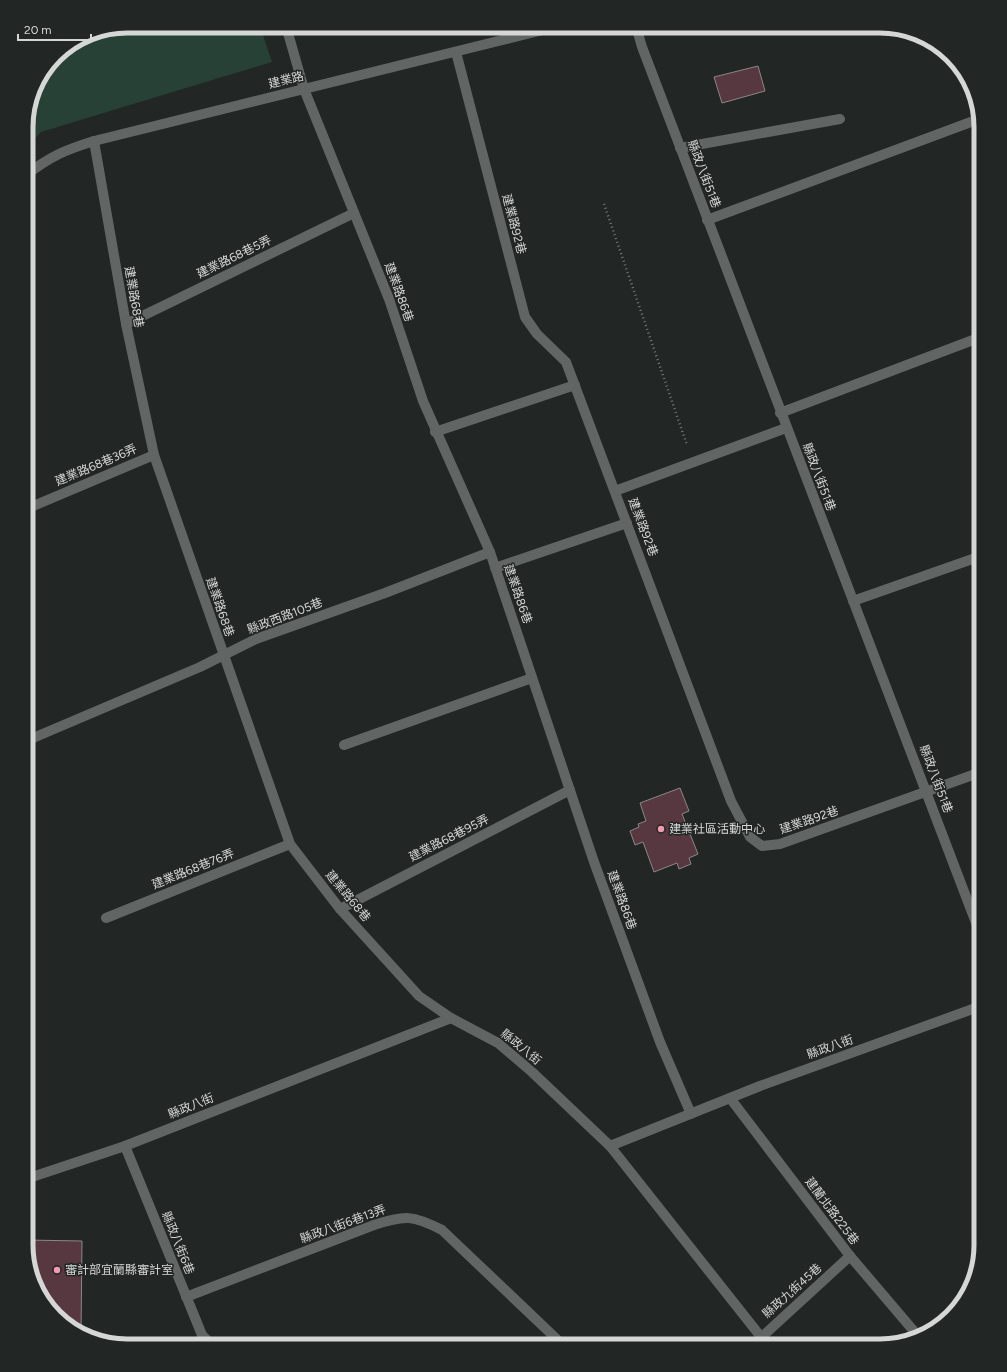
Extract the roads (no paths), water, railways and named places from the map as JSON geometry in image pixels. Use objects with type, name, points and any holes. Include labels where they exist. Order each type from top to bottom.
[{"type":"street","name":"建業路86巷","points":[[288,33],[304,88],[389,299],[409,362],[435,432],[490,552],[570,790],[657,1035],[691,1114]]},
{"type":"street","name":"建業路","points":[[33,170],[64,150],[94,141],[531,33]]},
{"type":"street","name":"縣政八街51巷","points":[[638,33],[642,48],[780,413],[974,917]]},
{"type":"street","name":"建業路92巷","points":[[456,52],[525,316],[537,334],[566,362],[731,800],[750,837],[762,846],[780,844],[974,775]]},
{"type":"street","points":[[680,148],[840,119]]},
{"type":"street","points":[[707,220],[974,121]]},
{"type":"street","name":"建業路68巷","points":[[94,141],[126,324],[154,455],[290,844],[340,909],[419,996],[450,1018]]},
{"type":"street","name":"建業路68巷5弄","points":[[126,324],[354,213]]},
{"type":"street","points":[[780,413],[974,340]]},
{"type":"street","points":[[435,432],[575,385]]},
{"type":"street","points":[[615,491],[786,428]]},
{"type":"street","name":"建業路68巷36弄","points":[[33,505],[154,455]]},
{"type":"street","points":[[495,568],[627,524]]},
{"type":"street","name":"縣政西路105巷","points":[[33,738],[224,656],[256,640],[385,593],[490,552]]},
{"type":"street","points":[[853,601],[974,558]]},
{"type":"street","points":[[344,745],[532,678]]},
{"type":"street","name":"建業路68巷95弄","points":[[340,909],[570,790]]},
{"type":"street","name":"建業路68巷76弄","points":[[106,918],[290,844]]},
{"type":"street","name":"縣政八街","points":[[33,1177],[125,1146],[450,1018],[498,1043],[532,1072],[610,1146],[730,1098],[974,1009]]},
{"type":"street","name":"建蘭北路225巷","points":[[730,1098],[850,1256],[915,1332]]},
{"type":"street","name":"縣政八街6巷","points":[[125,1146],[202,1336],[205,1339]]},
{"type":"street","points":[[610,1146],[762,1337]]},
{"type":"street","name":"縣政八街6巷13弄","points":[[186,1297],[374,1225],[396,1218],[420,1219],[442,1230],[557,1339]]},
{"type":"street","name":"縣政九街45巷","points":[[762,1337],[850,1256]]},
{"type":"place","name":"建業社區活動中心","points":[[661,829]]},
{"type":"place","name":"審計部宜蘭縣審計室","points":[[57,1270]]}]
